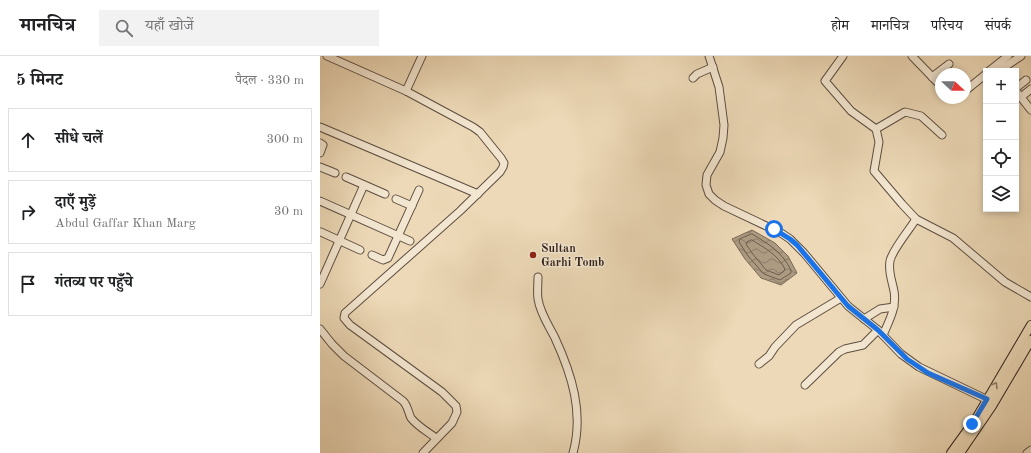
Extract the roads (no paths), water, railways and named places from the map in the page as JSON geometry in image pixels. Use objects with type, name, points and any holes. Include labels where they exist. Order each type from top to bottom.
[{"type":"main road","points":[[960,453],[1031,325]]},
{"type":"main road","points":[[951,453],[990,401],[1031,340]]},
{"type":"street","points":[[406,91],[422,56]]},
{"type":"street","points":[[709,56],[719,87],[724,125],[724,138],[720,152],[707,175],[706,185],[709,194],[724,206],[781,233],[790,239],[804,253],[841,298],[881,333],[901,354],[919,368],[990,401]]},
{"type":"street","points":[[843,56],[825,81],[851,111],[876,128],[879,142],[874,171],[916,219],[953,238],[1005,282],[1031,296]]},
{"type":"street","points":[[912,56],[935,80]]},
{"type":"street","points":[[1000,68],[1008,56]]},
{"type":"street","points":[[329,57],[406,91],[473,127],[480,132],[504,163],[500,172],[478,194],[345,313],[344,318],[350,325],[442,392],[454,403],[457,410],[452,422],[423,453]]},
{"type":"street","points":[[1001,68],[1019,57]]},
{"type":"street","points":[[932,77],[949,64]]},
{"type":"street","points":[[693,78],[696,74],[713,67]]},
{"type":"street","points":[[971,85],[983,76]]},
{"type":"street","points":[[1019,86],[1026,80]]},
{"type":"street","points":[[1019,94],[1031,89]]},
{"type":"street","points":[[1019,95],[1031,109]]},
{"type":"street","points":[[876,128],[905,112],[921,116],[942,135]]},
{"type":"street","points":[[320,127],[478,194]]},
{"type":"street","points":[[320,143],[323,145],[320,154]]},
{"type":"street","points":[[320,167],[335,173]]},
{"type":"street","points":[[346,177],[385,194]]},
{"type":"street","points":[[320,284],[364,185]]},
{"type":"street","points":[[372,255],[383,260],[387,259],[419,190]]},
{"type":"street","points":[[396,199],[412,206]]},
{"type":"street","points":[[320,201],[410,241]]},
{"type":"street","points":[[805,385],[839,352],[863,345],[881,333],[892,315],[894,307],[894,292],[889,274],[890,260],[916,219]]},
{"type":"street","points":[[321,232],[360,250]]},
{"type":"street","points":[[538,277],[538,300],[541,310],[567,365],[577,401],[578,431],[573,453]]},
{"type":"street","points":[[759,364],[769,356],[775,346],[796,325],[841,298]]},
{"type":"street","points":[[864,319],[880,309],[894,307]]},
{"type":"street","points":[[320,329],[344,356],[402,401],[407,407],[414,422],[436,438]]},
{"type":"street","points":[[1028,453],[1031,450]]},
{"type":"water","points":[[752,230],[775,243],[788,256],[797,273],[781,285],[761,278],[745,259],[732,239]]},
{"type":"place","name":"Sultan Garhi Tomb","points":[[533,255]]}]
